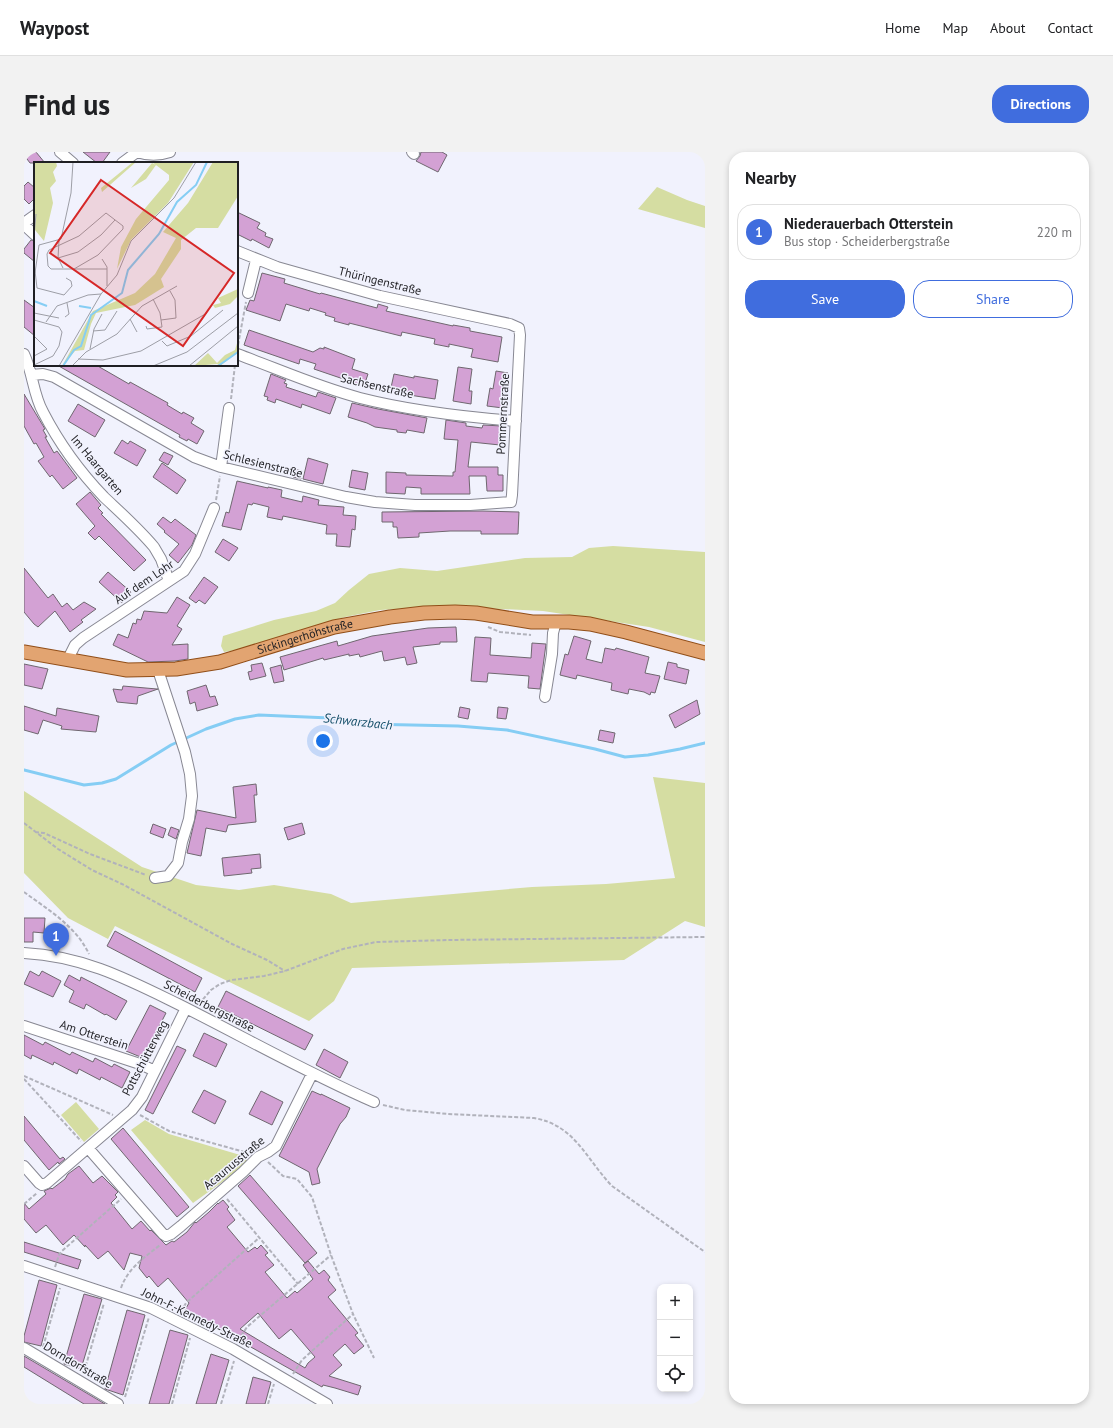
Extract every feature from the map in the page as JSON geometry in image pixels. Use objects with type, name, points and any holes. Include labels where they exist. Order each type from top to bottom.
[{"type":"main road","name":"Sickingerhöhstraße","points":[[24,652],[127,670],[184,668],[220,662],[334,626],[390,616],[455,612],[476,613],[532,622],[590,624],[705,653]]},
{"type":"street","points":[[60,152],[72,162]]},
{"type":"street","points":[[123,162],[137,152],[149,156],[160,156],[170,152]]},
{"type":"street","points":[[34,216],[24,224],[34,233]]},
{"type":"street","name":"Thüringenstraße","points":[[238,251],[256,260],[277,267],[380,296],[510,324],[519,328]]},
{"type":"street","points":[[248,293],[256,260]]},
{"type":"street","name":"Pommernstraße","points":[[511,502],[520,335],[519,328]]},
{"type":"street","name":"Im Haargarten","points":[[24,354],[34,390],[42,411],[54,433],[84,474],[154,547],[161,559],[169,581]]},
{"type":"street","name":"Sachsenstraße","points":[[238,354],[321,386],[359,398],[434,412],[516,421]]},
{"type":"street","name":"Schlesienstraße","points":[[31,375],[42,374],[54,377],[194,457],[221,467],[333,494],[375,502],[401,505],[470,506],[511,502]]},
{"type":"street","points":[[221,467],[229,408]]},
{"type":"street","name":"Auf dem Lohr","points":[[68,659],[74,645],[83,638],[180,574],[188,566],[198,547],[214,508]]},
{"type":"street","points":[[545,698],[552,654],[553,633],[556,622]]},
{"type":"street","points":[[154,878],[168,876],[178,863],[182,842],[189,819],[192,796],[190,774],[185,752],[158,670]]},
{"type":"street","name":"Scheiderbergstraße","points":[[24,953],[56,956],[94,966],[118,975],[312,1074],[374,1102]]},
{"type":"street","name":"Pottschütterweg","points":[[42,1185],[47,1183],[132,1110],[142,1097],[189,1010]]},
{"type":"street","name":"Am Otterstein","points":[[24,1026],[140,1064],[155,1071]]},
{"type":"street","name":"Acaunusstraße","points":[[166,1236],[181,1226],[259,1156],[276,1146],[312,1074]]},
{"type":"street","points":[[88,1148],[166,1236]]},
{"type":"street","points":[[24,1166],[38,1183],[42,1185]]},
{"type":"street","name":"John-F.-Kennedy-Straße","points":[[24,1266],[119,1296],[151,1308],[193,1328],[327,1404]]},
{"type":"street","name":"Dorndorfstraße","points":[[24,1348],[118,1404]]},
{"type":"path","points":[[238,343],[248,293]]},
{"type":"path","points":[[229,408],[235,366]]},
{"type":"path","points":[[214,508],[221,467]]},
{"type":"path","points":[[24,823],[58,849],[92,870],[124,885],[232,944],[267,960],[285,971]]},
{"type":"path","points":[[34,832],[44,833],[90,854],[154,878]]},
{"type":"path","points":[[24,892],[62,920],[76,933],[86,948],[94,966]]},
{"type":"path","points":[[189,1010],[211,990],[220,984],[231,980],[264,976],[285,971],[343,949],[376,942],[705,937]]},
{"type":"path","points":[[24,1078],[122,1118]]},
{"type":"path","points":[[24,1078],[88,1148]]},
{"type":"path","points":[[374,1102],[405,1110],[441,1114],[534,1118],[551,1122],[568,1133],[612,1186],[705,1252]]},
{"type":"path","points":[[132,1110],[169,1131],[259,1156],[283,1176],[297,1179],[312,1197],[331,1255],[353,1314],[374,1358]]},
{"type":"path","points":[[24,1204],[41,1190],[42,1185]]},
{"type":"path","points":[[221,1191],[298,1284]]},
{"type":"path","points":[[40,1358],[57,1277],[59,1255],[128,1193]]},
{"type":"path","points":[[119,1296],[127,1275],[164,1241],[166,1236]]},
{"type":"path","points":[[176,1320],[186,1303],[260,1238]]},
{"type":"path","points":[[221,1404],[235,1351],[247,1327],[331,1255]]},
{"type":"path","points":[[81,1382],[107,1293]]},
{"type":"path","points":[[123,1404],[151,1308]]},
{"type":"path","points":[[288,1382],[302,1360],[353,1314]]},
{"type":"path","points":[[172,1404],[193,1328]]},
{"type":"path","points":[[268,1404],[276,1374]]},
{"type":"green space","points":[[657,187],[705,206],[705,228],[638,209]]},
{"type":"green space","points":[[613,546],[705,552],[705,642],[649,627],[543,611],[459,607],[380,610],[345,617],[236,650],[224,652],[221,646],[223,636],[274,620],[316,611],[335,603],[369,574],[400,568],[437,571],[525,558],[572,557],[589,548]]},
{"type":"green space","points":[[653,777],[705,783],[705,927],[685,921],[624,960],[352,968],[334,1001],[309,1021],[115,926],[108,939],[68,918],[24,873],[24,791],[142,867],[196,885],[239,890],[274,885],[331,894],[351,903],[532,887],[606,884],[675,878]]},
{"type":"green space","points":[[76,1102],[99,1129],[84,1142],[61,1115]]},
{"type":"green space","points":[[145,1120],[169,1134],[247,1157],[246,1165],[193,1203],[131,1130]]},
{"type":"building","points":[[24,152],[36,152],[44,162],[30,163],[24,155]]},
{"type":"building","points":[[83,152],[110,152],[103,162],[96,162]]},
{"type":"building","points":[[421,152],[442,152],[447,155],[438,172],[416,161]]},
{"type":"building","points":[[28,182],[34,187],[34,199],[29,204],[24,199],[24,186]]},
{"type":"building","points":[[238,212],[260,223],[257,228],[266,233],[265,236],[273,239],[269,248],[252,239],[251,241],[238,234]]},
{"type":"building","points":[[31,240],[34,241],[34,261],[24,253],[24,249]]},
{"type":"building","points":[[262,273],[285,279],[284,283],[320,294],[321,293],[377,308],[378,304],[388,307],[386,311],[453,326],[470,328],[470,331],[502,337],[498,362],[471,357],[473,349],[449,344],[449,347],[434,344],[435,339],[402,332],[401,336],[349,323],[349,325],[334,321],[335,318],[325,315],[326,313],[310,308],[309,311],[286,304],[280,321],[246,310],[250,300],[254,301]]},
{"type":"building","points":[[24,300],[34,307],[34,335],[24,327]]},
{"type":"building","points":[[249,330],[313,352],[320,348],[324,349],[324,347],[355,359],[352,369],[368,374],[364,386],[314,369],[316,364],[300,359],[299,364],[244,345]]},
{"type":"building","points":[[59,366],[98,366],[129,384],[130,382],[168,403],[167,405],[182,414],[183,412],[194,418],[191,423],[204,431],[197,444],[188,439],[187,441],[179,437],[180,435]]},
{"type":"building","points":[[458,367],[472,369],[469,391],[472,391],[471,404],[453,401]]},
{"type":"building","points":[[496,371],[508,373],[503,408],[487,406],[490,388],[493,389]]},
{"type":"building","points":[[271,374],[286,380],[284,383],[287,384],[286,387],[316,397],[318,392],[336,398],[330,414],[302,404],[301,408],[276,399],[275,403],[267,400],[268,397],[264,396]]},
{"type":"building","points":[[394,374],[414,378],[414,376],[438,380],[435,399],[390,392]]},
{"type":"building","points":[[24,394],[45,429],[43,430],[47,437],[45,437],[54,453],[57,451],[77,478],[63,489],[52,475],[50,477],[38,461],[44,457],[36,443],[34,444],[24,426]]},
{"type":"building","points":[[352,403],[427,418],[424,433],[407,430],[406,433],[397,432],[397,430],[375,427],[348,417]]},
{"type":"building","points":[[78,404],[105,420],[95,437],[68,421]]},
{"type":"building","points":[[446,420],[466,423],[466,426],[482,428],[483,425],[502,426],[500,445],[471,442],[468,467],[498,467],[498,475],[503,475],[503,491],[487,491],[486,476],[469,476],[470,494],[421,494],[421,488],[406,487],[405,494],[386,493],[386,472],[406,473],[406,475],[453,476],[453,472],[455,472],[458,440],[444,439]]},
{"type":"building","points":[[122,440],[128,444],[130,441],[146,450],[137,466],[114,453]]},
{"type":"building","points":[[164,452],[173,456],[168,465],[159,460]]},
{"type":"building","points":[[308,458],[328,464],[323,484],[303,479]]},
{"type":"building","points":[[162,463],[186,480],[177,494],[153,477]]},
{"type":"building","points":[[294,469],[302,471],[301,479],[293,477]]},
{"type":"building","points":[[352,470],[368,473],[365,490],[349,487]]},
{"type":"building","points":[[237,481],[282,490],[281,497],[302,502],[303,496],[319,500],[318,505],[344,507],[343,515],[356,516],[355,530],[352,529],[350,547],[336,546],[337,534],[326,534],[327,525],[283,516],[282,520],[267,517],[269,507],[253,503],[252,505],[248,504],[241,530],[222,526],[226,512],[229,513]]},
{"type":"building","points":[[90,492],[101,505],[98,508],[103,513],[101,514],[146,560],[134,571],[99,536],[95,540],[88,533],[95,526],[76,504]]},
{"type":"building","points":[[382,512],[519,512],[518,534],[481,534],[481,531],[450,531],[419,533],[419,537],[398,538],[397,527],[393,527],[393,522],[382,522]]},
{"type":"building","points":[[163,517],[171,523],[175,519],[196,535],[192,545],[178,563],[169,555],[179,544],[164,532],[165,531],[157,524]]},
{"type":"building","points":[[223,539],[238,548],[229,561],[215,552]]},
{"type":"building","points":[[24,568],[48,598],[53,594],[62,607],[67,603],[73,610],[84,602],[96,609],[81,620],[83,622],[70,632],[55,611],[38,627],[24,612]]},
{"type":"building","points":[[108,572],[131,592],[122,603],[99,582]]},
{"type":"building","points":[[204,577],[218,587],[205,604],[199,600],[196,603],[189,598]]},
{"type":"building","points":[[177,597],[190,605],[177,626],[182,629],[172,645],[188,644],[188,659],[148,662],[113,645],[118,634],[128,638],[133,623],[136,624],[137,619],[141,620],[144,611],[167,613]]},
{"type":"building","points":[[456,627],[457,642],[440,642],[440,644],[413,647],[417,663],[407,665],[405,657],[384,661],[382,651],[360,657],[359,654],[349,656],[349,654],[324,660],[323,658],[284,670],[280,657],[337,641],[338,646],[372,636],[428,628]]},
{"type":"building","points":[[574,636],[591,641],[586,659],[602,663],[605,648],[615,650],[616,648],[649,657],[645,673],[660,676],[655,693],[651,692],[650,695],[644,692],[629,689],[628,694],[611,690],[612,683],[577,675],[576,679],[560,675],[565,654],[568,655]]},
{"type":"building","points":[[475,637],[491,638],[490,655],[531,658],[532,643],[546,644],[540,689],[528,688],[529,676],[488,673],[487,682],[471,681]]},
{"type":"building","points":[[668,662],[677,664],[677,667],[689,670],[686,684],[664,679]]},
{"type":"building","points":[[262,663],[266,676],[250,680],[248,672],[252,671],[251,665]]},
{"type":"building","points":[[24,664],[48,669],[42,689],[24,685]]},
{"type":"building","points":[[281,665],[284,681],[274,683],[270,668]]},
{"type":"building","points":[[206,685],[210,697],[215,696],[218,705],[197,711],[195,702],[190,704],[187,691]]},
{"type":"building","points":[[123,686],[158,689],[138,696],[137,704],[117,702],[113,689],[122,690]]},
{"type":"building","points":[[697,700],[700,714],[675,728],[669,715]]},
{"type":"building","points":[[24,706],[56,716],[57,708],[99,716],[96,732],[61,729],[62,726],[43,720],[38,734],[24,730]]},
{"type":"building","points":[[460,707],[470,709],[468,719],[458,717]]},
{"type":"building","points":[[498,707],[508,708],[506,719],[497,718]]},
{"type":"building","points":[[600,730],[615,733],[613,743],[598,740]]},
{"type":"building","points":[[256,784],[257,795],[254,795],[256,822],[228,825],[226,832],[206,828],[201,856],[187,853],[197,810],[236,818],[233,787]]},
{"type":"building","points":[[302,823],[305,834],[288,840],[284,828]]},
{"type":"building","points":[[153,824],[166,829],[163,838],[150,833]]},
{"type":"building","points":[[171,827],[179,830],[176,839],[168,835]]},
{"type":"building","points":[[260,854],[261,868],[251,869],[252,873],[224,876],[222,858]]},
{"type":"building","points":[[24,918],[45,918],[44,933],[33,932],[33,942],[24,942]]},
{"type":"building","points":[[115,931],[202,978],[195,992],[107,946]]},
{"type":"building","points":[[30,971],[39,976],[42,971],[61,981],[53,997],[24,984]]},
{"type":"building","points":[[69,975],[80,981],[81,977],[127,1001],[116,1020],[86,1004],[84,1009],[69,1002],[74,991],[64,985]]},
{"type":"building","points":[[226,991],[313,1035],[305,1050],[218,1007]]},
{"type":"building","points":[[150,1005],[166,1013],[143,1058],[126,1051]]},
{"type":"building","points":[[204,1033],[227,1044],[216,1067],[193,1056]]},
{"type":"building","points":[[24,1035],[43,1045],[45,1042],[70,1055],[72,1052],[93,1062],[95,1058],[112,1067],[114,1064],[130,1072],[122,1088],[101,1077],[100,1080],[79,1069],[77,1074],[54,1062],[53,1065],[32,1055],[31,1059],[24,1055]]},
{"type":"building","points":[[177,1046],[186,1050],[153,1114],[145,1110]]},
{"type":"building","points":[[324,1049],[348,1062],[340,1078],[316,1065]]},
{"type":"building","points":[[204,1090],[226,1101],[215,1124],[192,1112]]},
{"type":"building","points":[[261,1091],[283,1102],[272,1125],[249,1114]]},
{"type":"building","points":[[312,1091],[350,1108],[317,1169],[320,1183],[312,1185],[309,1172],[279,1156]]},
{"type":"building","points":[[24,1116],[60,1159],[63,1157],[65,1159],[59,1164],[58,1162],[49,1170],[24,1140]]},
{"type":"building","points":[[123,1128],[189,1207],[177,1217],[111,1139]]},
{"type":"building","points":[[79,1166],[93,1183],[102,1176],[118,1192],[115,1195],[117,1197],[111,1203],[132,1229],[141,1221],[166,1245],[172,1241],[174,1242],[187,1232],[195,1222],[196,1223],[223,1200],[229,1207],[227,1209],[235,1220],[227,1227],[248,1252],[255,1247],[257,1249],[261,1245],[268,1253],[265,1255],[274,1265],[265,1272],[287,1298],[295,1291],[297,1293],[313,1279],[303,1265],[308,1261],[319,1274],[324,1270],[330,1277],[328,1280],[336,1290],[328,1297],[358,1333],[355,1335],[364,1346],[354,1354],[345,1344],[333,1355],[342,1365],[329,1376],[361,1386],[358,1395],[323,1385],[322,1387],[185,1310],[189,1303],[168,1278],[158,1287],[149,1276],[147,1278],[139,1268],[142,1256],[130,1253],[124,1270],[108,1251],[98,1259],[74,1235],[63,1245],[46,1225],[36,1233],[24,1219],[24,1203],[29,1209],[46,1194],[44,1191],[51,1188],[52,1189],[65,1179],[68,1174]],"holes":[[[258,1313],[279,1339],[291,1329],[315,1357],[305,1368],[240,1329]]]},
{"type":"building","points":[[250,1175],[317,1253],[305,1263],[238,1186]]},
{"type":"building","points":[[24,1242],[81,1260],[78,1269],[24,1252]]},
{"type":"building","points":[[39,1280],[57,1285],[41,1346],[24,1342],[24,1336]]},
{"type":"building","points":[[84,1294],[102,1299],[81,1369],[64,1364]]},
{"type":"building","points":[[127,1310],[145,1315],[123,1395],[105,1389]]},
{"type":"building","points":[[170,1330],[188,1335],[169,1404],[149,1404]]},
{"type":"building","points":[[211,1354],[229,1360],[216,1404],[196,1404]]},
{"type":"building","points":[[24,1356],[105,1404],[84,1404],[24,1367]]},
{"type":"building","points":[[253,1377],[271,1382],[265,1404],[246,1404]]},
{"type":"waterway","name":"Schwarzbach","points":[[24,770],[84,785],[102,783],[116,779],[171,745],[206,729],[235,719],[259,715],[330,718],[365,724],[458,726],[507,730],[625,757],[648,755],[705,743]]},
{"type":"place","name":"Niederauerbach Otterstein","points":[[56,956]]}]
